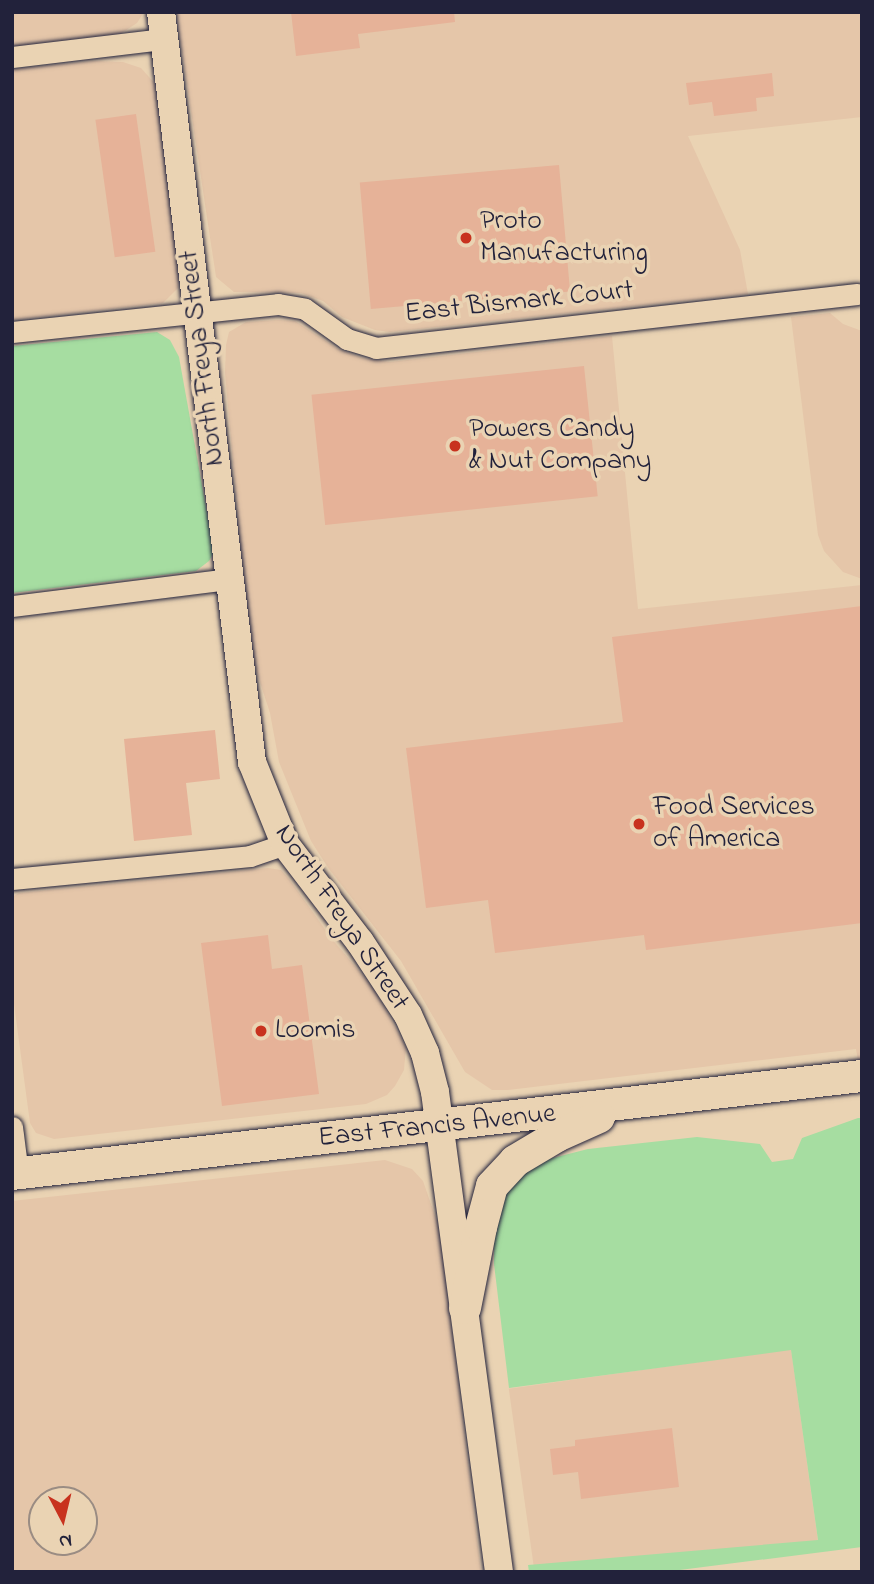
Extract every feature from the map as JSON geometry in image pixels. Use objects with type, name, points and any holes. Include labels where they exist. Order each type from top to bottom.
[{"type":"main road","name":"East Francis Avenue","points":[[15,1174],[862,1076]]},
{"type":"main road","points":[[465,1308],[486,1204],[500,1176],[515,1161],[557,1136],[626,1105]]},
{"type":"street","points":[[12,57],[162,26]]},
{"type":"street","name":"North Freya Street","points":[[162,26],[252,762],[285,844],[360,942],[408,1015],[425,1052],[440,1126],[499,1572]]},
{"type":"street","name":"East Bismark Court","points":[[12,332],[278,304],[305,309],[347,339],[376,348],[858,294]]},
{"type":"street","points":[[12,606],[229,579]]},
{"type":"street","points":[[12,879],[250,856],[285,844]]},
{"type":"street","points":[[12,1127],[15,1174]]},
{"type":"shaded area","points":[[12,12],[144,12],[137,23],[120,34],[12,49]]},
{"type":"shaded area","points":[[176,12],[862,12],[862,117],[688,136],[740,250],[748,294],[390,332],[375,330],[342,317],[323,301],[301,293],[234,292],[216,277]]},
{"type":"shaded area","points":[[94,61],[123,62],[141,68],[157,86],[179,276],[178,288],[163,303],[12,320],[12,69]]},
{"type":"shaded area","points":[[830,313],[843,324],[862,331],[862,579],[843,572],[824,551],[818,535],[791,317]]},
{"type":"shaded area","points":[[295,321],[338,349],[362,358],[390,362],[612,336],[638,609],[862,585],[862,1084],[856,1049],[508,1090],[492,1090],[465,1072],[401,961],[329,869],[311,841],[279,762],[270,713],[250,651],[225,373],[226,345],[229,332],[246,322]]},
{"type":"shaded area","points":[[268,868],[281,870],[289,879],[332,939],[375,990],[406,1047],[404,1070],[395,1086],[387,1095],[366,1104],[54,1139],[36,1133],[30,1123],[12,989],[12,897],[19,893]]},
{"type":"shaded area","points":[[385,1160],[412,1169],[423,1181],[440,1230],[481,1572],[12,1572],[12,1201]]},
{"type":"shaded area","points":[[791,1349],[818,1541],[598,1572],[535,1572],[509,1389]]},
{"type":"green space","points":[[157,332],[170,340],[179,357],[214,552],[209,561],[196,571],[12,593],[12,346]]},
{"type":"green space","points":[[862,1118],[862,1547],[664,1572],[529,1572],[528,1565],[818,1540],[791,1350],[509,1388],[494,1264],[494,1218],[512,1181],[541,1161],[588,1149],[697,1137],[760,1144],[772,1162],[793,1159],[802,1138]]},
{"type":"building","points":[[291,12],[454,12],[455,22],[358,34],[360,48],[296,56]]},
{"type":"building","points":[[772,73],[774,96],[756,98],[757,111],[714,116],[712,102],[689,105],[686,83]]},
{"type":"building","points":[[136,114],[155,252],[115,257],[95,120]]},
{"type":"building","name":"Proto Manufacturing","points":[[559,165],[570,292],[371,309],[360,182]]},
{"type":"building","name":"Powers Candy & Nut Company","points":[[584,366],[598,496],[325,525],[312,395]]},
{"type":"building","name":"Food Services of America","points":[[862,606],[862,923],[646,950],[644,935],[495,953],[488,900],[426,908],[406,748],[623,722],[612,637]]},
{"type":"building","points":[[215,730],[220,779],[186,783],[192,835],[134,841],[124,739]]},
{"type":"building","name":"Loomis","points":[[268,935],[272,969],[302,965],[319,1094],[222,1106],[201,943]]},
{"type":"building","points":[[672,1428],[679,1487],[581,1499],[578,1472],[553,1475],[550,1449],[575,1446],[575,1440]]},
{"type":"place","name":"Proto Manufacturing","points":[[466,238]]},
{"type":"place","name":"Powers Candy & Nut Company","points":[[455,446]]},
{"type":"place","name":"Food Services of America","points":[[639,824]]},
{"type":"place","name":"Loomis","points":[[261,1031]]}]
